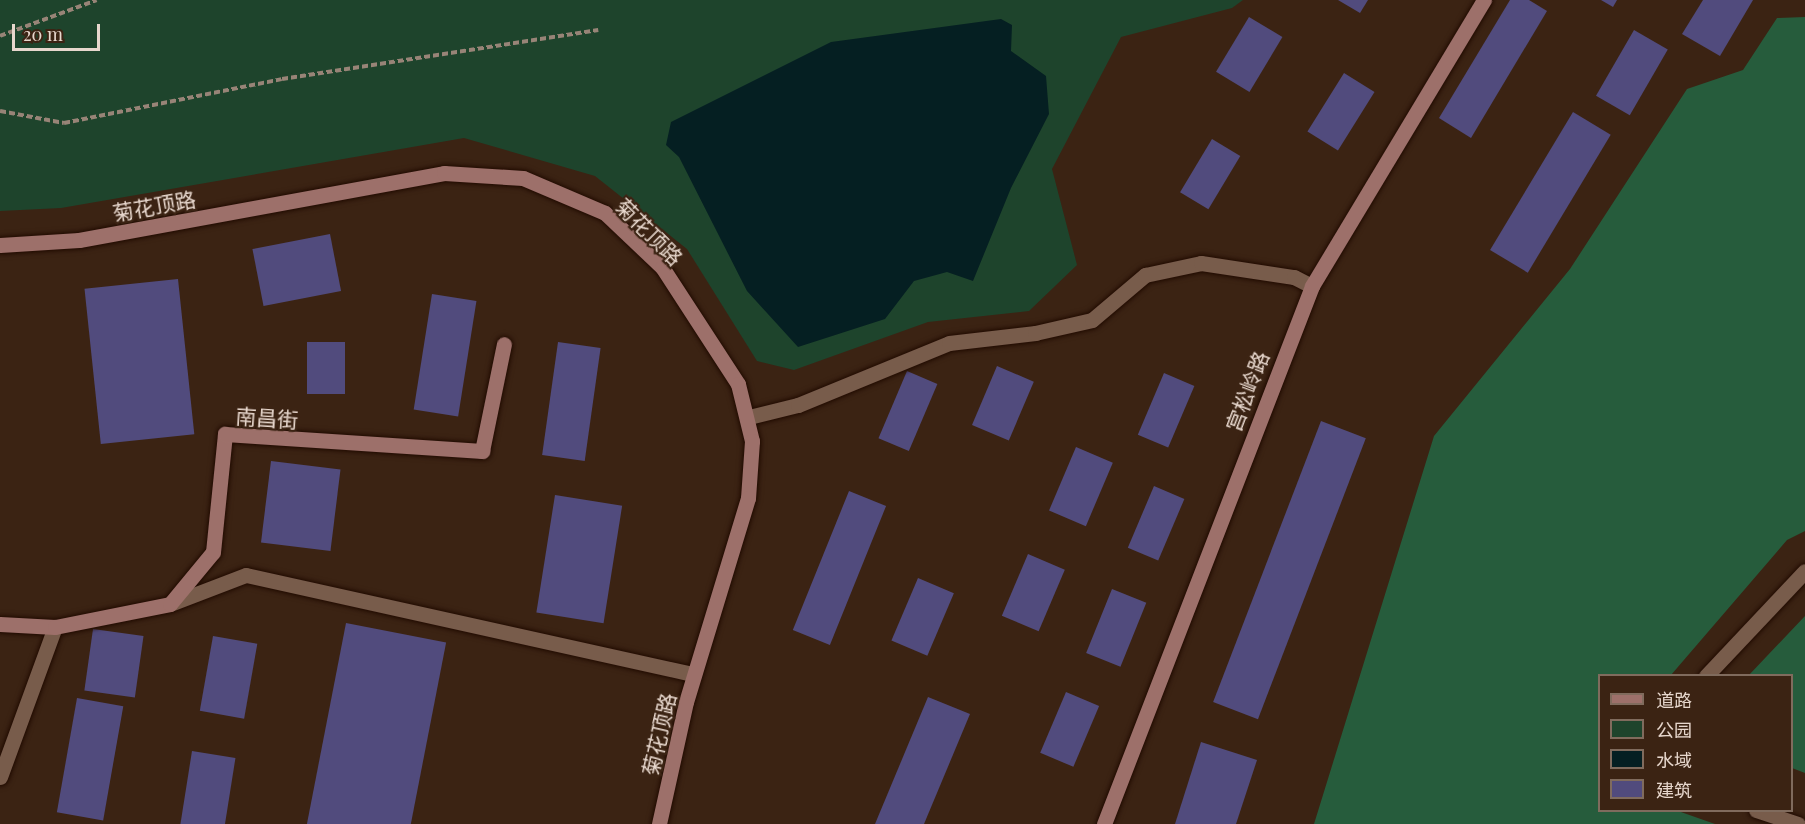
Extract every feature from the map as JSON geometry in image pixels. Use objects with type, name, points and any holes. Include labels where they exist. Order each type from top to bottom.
[{"type":"street","name":"宫松岭路","points":[[1104,824],[1312,286],[1484,0]]},
{"type":"street","name":"菊花顶路","points":[[0,245],[79,240],[444,173],[523,178],[605,213],[662,267],[738,384],[749,417],[752,441],[748,498],[694,674],[659,824]]},
{"type":"street","points":[[749,417],[798,405],[949,343],[1035,333],[1092,320],[1145,275],[1201,263],[1294,277],[1312,286]]},
{"type":"street","name":"南昌街","points":[[170,604],[213,552],[225,435],[482,451],[504,344]]},
{"type":"street","points":[[1707,674],[1805,571]]},
{"type":"street","points":[[0,624],[56,627],[170,604],[246,575],[694,674]]},
{"type":"street","points":[[0,777],[56,627]]},
{"type":"street","points":[[1762,812],[1798,824]]},
{"type":"path","points":[[0,36],[97,0]]},
{"type":"path","points":[[0,111],[64,123],[282,79],[598,30]]},
{"type":"green space","points":[[0,0],[1243,0],[1232,8],[1121,37],[1052,169],[1077,265],[1029,311],[928,322],[794,370],[757,361],[687,249],[595,176],[464,138],[61,208],[0,211]]},
{"type":"green space","points":[[1805,17],[1805,531],[1787,540],[1672,674],[1598,674],[1598,812],[1681,812],[1715,824],[1314,824],[1434,436],[1570,269],[1687,89],[1743,70],[1777,18]]},
{"type":"green space","points":[[1805,616],[1805,773],[1793,768],[1793,674],[1750,674]]},
{"type":"water","points":[[1001,19],[1012,25],[1011,51],[1046,76],[1049,114],[1011,188],[973,281],[947,272],[914,281],[885,319],[798,347],[747,291],[679,157],[666,145],[671,122],[831,42]]},
{"type":"building","points":[[1338,0],[1368,0],[1360,13]]},
{"type":"building","points":[[1510,0],[1529,0],[1547,11],[1471,138],[1439,118]]},
{"type":"building","points":[[1601,0],[1617,0],[1613,7]]},
{"type":"building","points":[[1703,0],[1753,0],[1720,56],[1682,34]]},
{"type":"building","points":[[1249,17],[1282,37],[1249,92],[1216,72]]},
{"type":"building","points":[[1634,30],[1668,50],[1630,115],[1596,96]]},
{"type":"building","points":[[1344,73],[1375,92],[1338,151],[1307,132]]},
{"type":"building","points":[[1573,112],[1611,135],[1528,273],[1490,250]]},
{"type":"building","points":[[1212,139],[1240,156],[1208,209],[1180,192]]},
{"type":"building","points":[[330,234],[341,291],[264,306],[252,249]]},
{"type":"building","points":[[178,279],[194,434],[101,444],[85,289]]},
{"type":"building","points":[[432,294],[476,301],[458,417],[414,410]]},
{"type":"building","points":[[307,342],[345,342],[345,394],[307,394]]},
{"type":"building","points":[[558,342],[601,348],[585,461],[542,455]]},
{"type":"building","points":[[997,366],[1034,382],[1009,441],[972,425]]},
{"type":"building","points":[[907,371],[937,384],[909,451],[878,438]]},
{"type":"building","points":[[1164,373],[1194,386],[1168,448],[1138,435]]},
{"type":"building","points":[[1321,421],[1366,438],[1258,719],[1213,702]]},
{"type":"building","points":[[1076,447],[1113,463],[1086,526],[1049,511]]},
{"type":"building","points":[[271,461],[340,470],[330,551],[261,542]]},
{"type":"building","points":[[1154,486],[1184,499],[1158,561],[1128,548]]},
{"type":"building","points":[[849,491],[886,506],[830,645],[793,630]]},
{"type":"building","points":[[555,495],[622,506],[604,623],[536,613]]},
{"type":"building","points":[[1028,554],[1065,570],[1039,631],[1002,616]]},
{"type":"building","points":[[918,578],[954,593],[927,656],[891,641]]},
{"type":"building","points":[[1112,589],[1146,603],[1120,667],[1086,653]]},
{"type":"building","points":[[346,623],[446,642],[411,824],[307,824]]},
{"type":"building","points":[[93,629],[144,636],[135,697],[84,690]]},
{"type":"building","points":[[213,636],[257,644],[244,719],[200,711]]},
{"type":"building","points":[[1066,692],[1099,706],[1073,767],[1040,753]]},
{"type":"building","points":[[928,697],[970,714],[924,824],[875,824]]},
{"type":"building","points":[[77,698],[123,706],[103,820],[57,812]]},
{"type":"building","points":[[1201,742],[1257,760],[1236,824],[1175,824]]},
{"type":"building","points":[[192,751],[235,758],[225,824],[180,824]]}]
